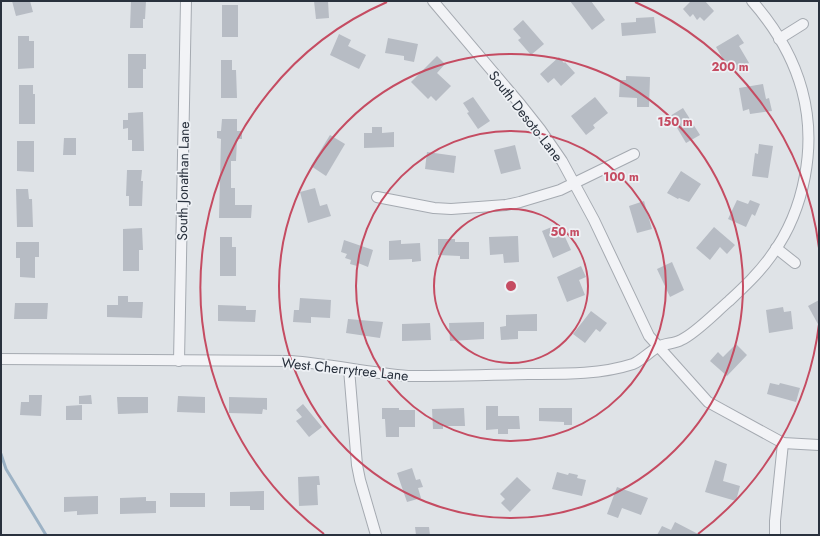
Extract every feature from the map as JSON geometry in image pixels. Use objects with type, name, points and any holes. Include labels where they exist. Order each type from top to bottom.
[{"type":"street","name":"South Jonathan Lane","points":[[179,361],[186,1]]},
{"type":"street","name":"South Desoto Lane","points":[[434,1],[536,123],[562,161],[594,220],[649,336],[708,402],[783,443]]},
{"type":"street","name":"West Cherrytree Lane","points":[[1,359],[291,361],[408,376],[569,374],[600,371],[634,363],[659,347],[682,340],[699,327],[755,275],[776,248],[792,219],[799,199],[804,177],[808,130],[802,90],[795,70],[780,39],[752,1]]},
{"type":"street","points":[[780,39],[803,24]]},
{"type":"street","points":[[377,197],[434,208],[473,208],[520,202],[549,194],[634,154]]},
{"type":"street","points":[[776,248],[795,263]]},
{"type":"street","points":[[348,369],[357,465],[376,535]]},
{"type":"street","points":[[775,535],[775,517],[783,443],[819,445]]},
{"type":"building","points":[[12,1],[30,1],[33,12],[16,16]]},
{"type":"building","points":[[131,1],[146,1],[143,28],[130,28]]},
{"type":"building","points":[[314,1],[328,1],[329,18],[316,19]]},
{"type":"building","points":[[570,1],[591,1],[605,20],[592,30]]},
{"type":"building","points":[[691,1],[705,1],[714,11],[704,21],[700,17],[697,20],[693,14],[690,17],[683,9]]},
{"type":"building","points":[[222,5],[238,5],[238,37],[222,37]]},
{"type":"building","points":[[654,17],[656,33],[622,36],[621,23],[636,22],[636,18]]},
{"type":"building","points":[[523,20],[544,44],[531,55],[518,40],[521,38],[513,29]]},
{"type":"building","points":[[339,34],[351,40],[348,46],[366,55],[359,69],[330,55]]},
{"type":"building","points":[[738,34],[744,43],[739,46],[749,63],[731,73],[716,47]]},
{"type":"building","points":[[18,36],[29,36],[29,41],[34,41],[34,68],[18,69]]},
{"type":"building","points":[[388,38],[418,44],[414,62],[404,60],[404,56],[385,53]]},
{"type":"building","points":[[128,54],[146,54],[146,69],[143,69],[143,88],[128,88]]},
{"type":"building","points":[[437,56],[445,64],[437,73],[451,86],[436,101],[431,96],[428,99],[411,82]]},
{"type":"building","points":[[559,57],[575,73],[561,86],[554,78],[548,83],[540,74]]},
{"type":"building","points":[[221,60],[232,60],[232,70],[236,70],[237,98],[221,98]]},
{"type":"building","points":[[626,76],[650,77],[649,107],[637,107],[637,98],[619,97],[620,80],[626,80]]},
{"type":"building","points":[[763,84],[766,99],[769,98],[772,111],[750,114],[749,109],[743,111],[739,88]]},
{"type":"building","points":[[19,85],[33,85],[33,94],[35,94],[35,124],[19,124]]},
{"type":"building","points":[[473,97],[490,121],[478,129],[467,113],[469,112],[463,103]]},
{"type":"building","points":[[595,97],[608,113],[593,125],[595,128],[586,135],[571,116]]},
{"type":"building","points":[[683,108],[700,135],[686,143],[670,116]]},
{"type":"building","points":[[143,112],[144,151],[132,151],[132,140],[128,140],[128,128],[123,129],[123,120],[128,120],[128,113]]},
{"type":"building","points":[[222,119],[237,119],[237,131],[242,131],[242,139],[237,139],[236,161],[231,161],[231,188],[235,188],[235,205],[252,205],[251,218],[219,218],[221,139],[217,138],[217,131],[221,131]]},
{"type":"building","points":[[372,127],[382,127],[382,133],[394,132],[394,147],[364,148],[364,133],[372,133]]},
{"type":"building","points":[[330,135],[345,144],[326,176],[311,166]]},
{"type":"building","points":[[64,138],[76,138],[76,155],[63,155]]},
{"type":"building","points":[[17,141],[34,141],[34,172],[17,171]]},
{"type":"building","points":[[759,144],[773,146],[768,178],[752,176],[755,153],[758,154]]},
{"type":"building","points":[[515,145],[521,169],[501,174],[494,150]]},
{"type":"building","points":[[427,152],[456,156],[454,173],[425,169]]},
{"type":"building","points":[[127,170],[142,170],[142,206],[129,206],[129,196],[126,196]]},
{"type":"building","points":[[681,171],[701,184],[689,202],[679,198],[678,199],[667,193]]},
{"type":"building","points":[[315,188],[320,206],[327,204],[331,216],[308,223],[300,192]]},
{"type":"building","points":[[16,189],[28,189],[29,199],[32,199],[33,227],[17,227]]},
{"type":"building","points":[[737,200],[748,204],[750,200],[760,204],[755,216],[752,214],[746,227],[728,219]]},
{"type":"building","points":[[644,201],[652,229],[637,233],[629,206]]},
{"type":"building","points":[[559,224],[571,250],[553,258],[542,231]]},
{"type":"building","points":[[714,227],[735,245],[727,254],[720,247],[710,260],[696,248]]},
{"type":"building","points":[[142,228],[143,250],[139,250],[139,271],[123,271],[123,229]]},
{"type":"building","points":[[518,236],[519,262],[504,263],[503,254],[490,255],[489,237]]},
{"type":"building","points":[[220,237],[232,237],[232,247],[236,247],[236,276],[220,276]]},
{"type":"building","points":[[438,239],[455,239],[455,242],[469,242],[469,259],[460,259],[460,256],[438,255]]},
{"type":"building","points":[[344,240],[373,250],[368,267],[358,263],[357,266],[350,264],[351,260],[345,258],[347,254],[341,252]]},
{"type":"building","points":[[401,240],[401,244],[420,243],[421,261],[412,262],[412,259],[389,260],[389,241]]},
{"type":"building","points":[[16,242],[39,242],[39,257],[35,257],[35,278],[20,277],[20,258],[16,258]]},
{"type":"building","points":[[672,262],[684,290],[670,297],[657,269]]},
{"type":"building","points":[[581,266],[586,277],[579,280],[585,295],[567,302],[557,277]]},
{"type":"building","points":[[118,296],[128,296],[128,302],[143,302],[142,318],[107,317],[107,305],[118,305]]},
{"type":"building","points":[[300,298],[331,300],[330,318],[311,317],[311,323],[293,322],[294,310],[299,310]]},
{"type":"building","points":[[819,300],[819,326],[808,306]]},
{"type":"building","points":[[15,303],[48,303],[47,319],[14,319]]},
{"type":"building","points":[[218,305],[246,306],[246,310],[256,310],[255,322],[218,321]]},
{"type":"building","points":[[783,307],[784,312],[791,311],[793,329],[769,333],[766,310]]},
{"type":"building","points":[[591,311],[607,323],[600,332],[596,329],[585,343],[573,334]]},
{"type":"building","points":[[537,314],[537,331],[518,331],[518,339],[501,340],[500,327],[506,326],[506,315]]},
{"type":"building","points":[[348,319],[383,322],[380,338],[346,333]]},
{"type":"building","points":[[484,322],[484,339],[450,341],[449,323]]},
{"type":"building","points":[[430,323],[431,340],[402,341],[402,324]]},
{"type":"building","points":[[736,344],[747,355],[727,376],[710,361],[718,352],[723,357]]},
{"type":"building","points":[[770,383],[779,385],[780,383],[800,388],[796,402],[767,394]]},
{"type":"building","points":[[29,395],[42,395],[41,416],[20,415],[21,402],[29,402]]},
{"type":"building","points":[[91,395],[92,404],[79,404],[79,396]]},
{"type":"building","points":[[178,396],[205,397],[205,413],[177,412]]},
{"type":"building","points":[[117,397],[148,397],[148,413],[118,414]]},
{"type":"building","points":[[229,397],[267,398],[267,410],[263,409],[262,414],[229,413]]},
{"type":"building","points":[[303,404],[322,427],[309,437],[296,421],[302,417],[296,410]]},
{"type":"building","points":[[82,405],[82,420],[66,420],[66,406]]},
{"type":"building","points":[[486,406],[498,406],[498,416],[519,416],[520,429],[508,429],[508,434],[498,434],[498,429],[486,430]]},
{"type":"building","points":[[382,408],[415,410],[415,427],[399,427],[399,437],[386,437],[385,419],[382,419]]},
{"type":"building","points":[[464,408],[465,426],[443,426],[443,429],[433,429],[432,409]]},
{"type":"building","points":[[539,408],[572,408],[572,425],[564,425],[564,422],[539,421]]},
{"type":"building","points":[[715,460],[727,464],[723,481],[740,486],[736,501],[705,492]]},
{"type":"building","points":[[412,468],[416,480],[420,479],[423,487],[418,488],[421,498],[407,502],[397,473]]},
{"type":"building","points":[[557,472],[568,475],[569,473],[578,475],[577,478],[586,480],[582,496],[552,489]]},
{"type":"building","points":[[319,476],[320,485],[317,485],[318,505],[299,506],[298,477]]},
{"type":"building","points":[[517,477],[531,490],[510,512],[501,503],[505,499],[500,494]]},
{"type":"building","points":[[617,487],[648,498],[641,515],[622,508],[618,518],[607,514]]},
{"type":"building","points":[[264,491],[264,510],[250,510],[250,506],[230,506],[230,492]]},
{"type":"building","points":[[170,493],[205,493],[205,507],[170,507]]},
{"type":"building","points":[[98,496],[98,514],[77,515],[77,511],[64,512],[64,497]]},
{"type":"building","points":[[146,497],[146,501],[156,501],[156,513],[120,514],[120,498]]},
{"type":"building","points":[[675,522],[700,535],[657,535],[662,526],[671,530]]},
{"type":"building","points":[[415,527],[429,527],[430,535],[416,535]]},
{"type":"waterway","points":[[1,454],[6,469],[46,535]]}]
